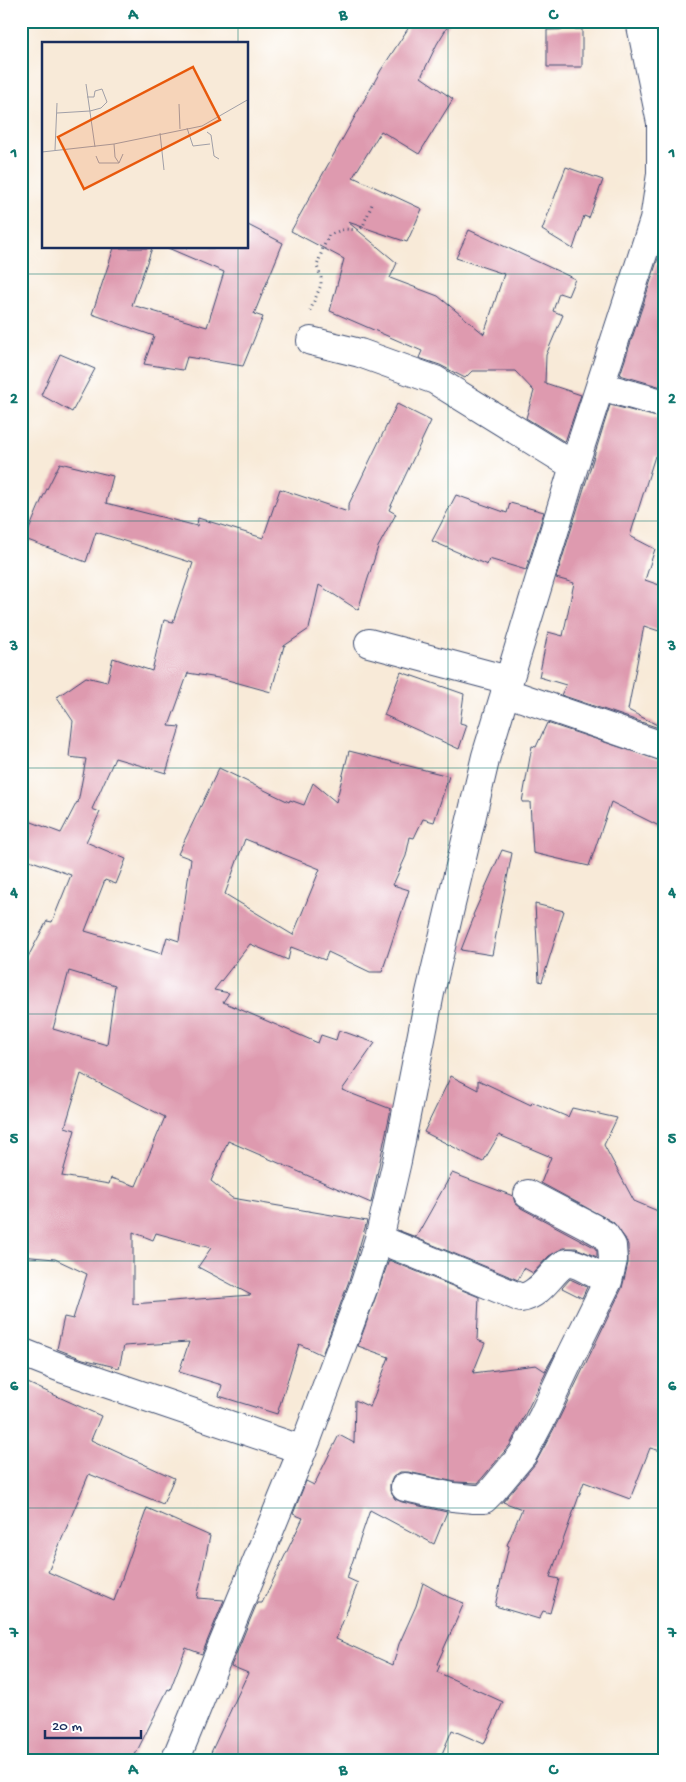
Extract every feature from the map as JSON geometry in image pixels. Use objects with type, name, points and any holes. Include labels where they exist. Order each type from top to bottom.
[{"type":"street","points":[[175,1761],[303,1450],[365,1283],[379,1239],[397,1161],[430,993],[486,756],[574,466],[654,220],[661,174],[661,123],[640,21]]},
{"type":"street","points":[[311,341],[360,353],[436,380],[574,466]]},
{"type":"street","points":[[600,386],[665,404]]},
{"type":"street","points":[[370,643],[507,686],[665,747]]},
{"type":"street","points":[[405,1487],[452,1497],[474,1499],[484,1498],[493,1490],[523,1454],[608,1281],[613,1260],[612,1246],[604,1235],[528,1194]]},
{"type":"street","points":[[379,1239],[521,1298],[530,1296],[542,1288],[561,1266],[568,1263],[581,1267],[608,1281]]},
{"type":"street","points":[[21,1352],[64,1369],[303,1450]]},
{"type":"path","points":[[311,341],[304,334],[306,321],[321,285],[318,266],[323,248],[329,235],[344,229],[358,230],[363,226],[372,202]]},
{"type":"building","points":[[413,21],[451,21],[421,77],[453,99],[419,154],[381,131],[353,177],[422,209],[407,242],[348,222],[397,263],[390,278],[438,296],[484,334],[504,274],[456,258],[469,230],[575,279],[568,296],[559,293],[553,311],[563,315],[546,355],[545,383],[581,395],[565,442],[526,418],[534,391],[515,371],[472,371],[465,378],[440,365],[419,358],[422,351],[330,311],[344,259],[291,231],[381,70]]},
{"type":"building","points":[[582,29],[582,67],[547,67],[547,30]]},
{"type":"building","points":[[566,167],[603,180],[589,218],[584,216],[573,249],[542,230]]},
{"type":"building","points":[[249,226],[283,243],[254,314],[263,317],[243,366],[187,357],[183,370],[144,364],[154,336],[92,314],[114,249],[152,249],[132,305],[207,327],[224,272],[170,249],[249,249]]},
{"type":"building","points":[[665,237],[665,388],[620,375]]},
{"type":"building","points":[[60,354],[95,369],[72,412],[41,395]]},
{"type":"building","points":[[397,404],[431,421],[389,510],[396,514],[378,547],[358,610],[319,585],[309,629],[284,646],[271,692],[224,679],[188,673],[169,726],[180,727],[166,773],[115,758],[92,809],[100,812],[86,842],[126,859],[116,884],[105,880],[85,931],[162,954],[167,937],[179,941],[191,859],[178,854],[219,768],[289,802],[290,800],[304,805],[313,783],[336,802],[349,751],[449,776],[434,822],[423,819],[414,838],[410,837],[406,856],[393,885],[409,890],[382,972],[370,972],[328,952],[325,960],[291,947],[288,960],[250,944],[214,990],[229,993],[223,1002],[318,1043],[321,1035],[336,1040],[339,1030],[375,1043],[342,1090],[391,1109],[371,1203],[228,1141],[211,1181],[232,1198],[367,1221],[350,1278],[322,1355],[299,1344],[277,1414],[219,1396],[222,1385],[179,1372],[189,1342],[124,1346],[119,1368],[83,1359],[57,1349],[64,1317],[73,1319],[87,1274],[55,1259],[21,1256],[21,970],[47,921],[52,922],[71,875],[21,857],[21,818],[61,833],[78,803],[86,759],[69,757],[73,721],[57,697],[86,677],[107,682],[113,658],[152,671],[164,620],[173,622],[193,563],[96,532],[86,562],[25,539],[60,463],[113,476],[106,503],[197,526],[198,518],[263,538],[280,489],[348,512],[348,506]],"holes":[[[245,839],[320,869],[293,935],[225,894]],[[69,971],[115,985],[107,1045],[53,1029]],[[81,1074],[165,1117],[136,1186],[111,1178],[109,1184],[62,1176],[75,1130],[65,1127]],[[133,1232],[153,1240],[156,1233],[211,1248],[198,1267],[251,1295],[133,1304]]]},
{"type":"building","points":[[610,405],[665,419],[665,459],[655,456],[630,536],[655,549],[645,580],[665,587],[665,633],[644,626],[628,710],[665,730],[561,695],[566,685],[539,677],[548,632],[563,636],[574,583],[556,578]]},
{"type":"building","points":[[456,495],[507,513],[510,503],[544,512],[526,570],[489,559],[487,565],[432,541]]},
{"type":"building","points":[[401,672],[464,694],[460,723],[467,725],[459,749],[384,715]]},
{"type":"building","points":[[547,723],[665,762],[665,829],[611,802],[589,866],[533,853],[530,802],[522,802],[532,746],[536,747]]},
{"type":"building","points":[[502,850],[512,853],[492,955],[461,950],[474,917],[473,915]]},
{"type":"building","points":[[535,904],[564,911],[542,982],[539,981]]},
{"type":"building","points":[[451,1076],[478,1090],[478,1080],[531,1105],[532,1102],[568,1117],[572,1108],[617,1118],[604,1145],[634,1201],[665,1214],[665,1452],[650,1448],[630,1499],[584,1482],[550,1577],[559,1579],[550,1613],[543,1611],[539,1619],[495,1606],[509,1546],[507,1545],[522,1509],[503,1502],[535,1464],[557,1423],[622,1288],[628,1263],[628,1245],[613,1222],[541,1183],[551,1157],[499,1135],[483,1162],[424,1132]]},
{"type":"building","points":[[452,1173],[513,1196],[515,1203],[521,1208],[594,1247],[597,1251],[597,1257],[576,1248],[563,1248],[549,1256],[533,1273],[524,1268],[518,1280],[397,1230],[416,1237]]},
{"type":"building","points":[[389,1260],[479,1297],[477,1340],[485,1343],[473,1373],[536,1365],[545,1371],[556,1352],[510,1445],[478,1483],[455,1482],[408,1472],[400,1472],[393,1477],[390,1491],[395,1499],[447,1512],[434,1544],[370,1510],[347,1578],[358,1583],[336,1639],[393,1665],[399,1644],[416,1606],[423,1583],[448,1597],[464,1603],[437,1664],[440,1665],[437,1672],[503,1702],[484,1744],[452,1730],[439,1761],[207,1761],[248,1673],[231,1666],[257,1603],[262,1603],[303,1518],[293,1514],[306,1481],[314,1485],[339,1435],[354,1443],[355,1400],[370,1407],[389,1357],[358,1346]]},
{"type":"building","points":[[570,1279],[587,1287],[582,1298],[562,1288]]},
{"type":"building","points":[[21,1380],[101,1416],[91,1440],[174,1478],[163,1504],[89,1474],[48,1572],[114,1601],[147,1508],[210,1536],[197,1598],[224,1600],[202,1654],[186,1648],[170,1690],[168,1689],[132,1761],[21,1761]]}]
